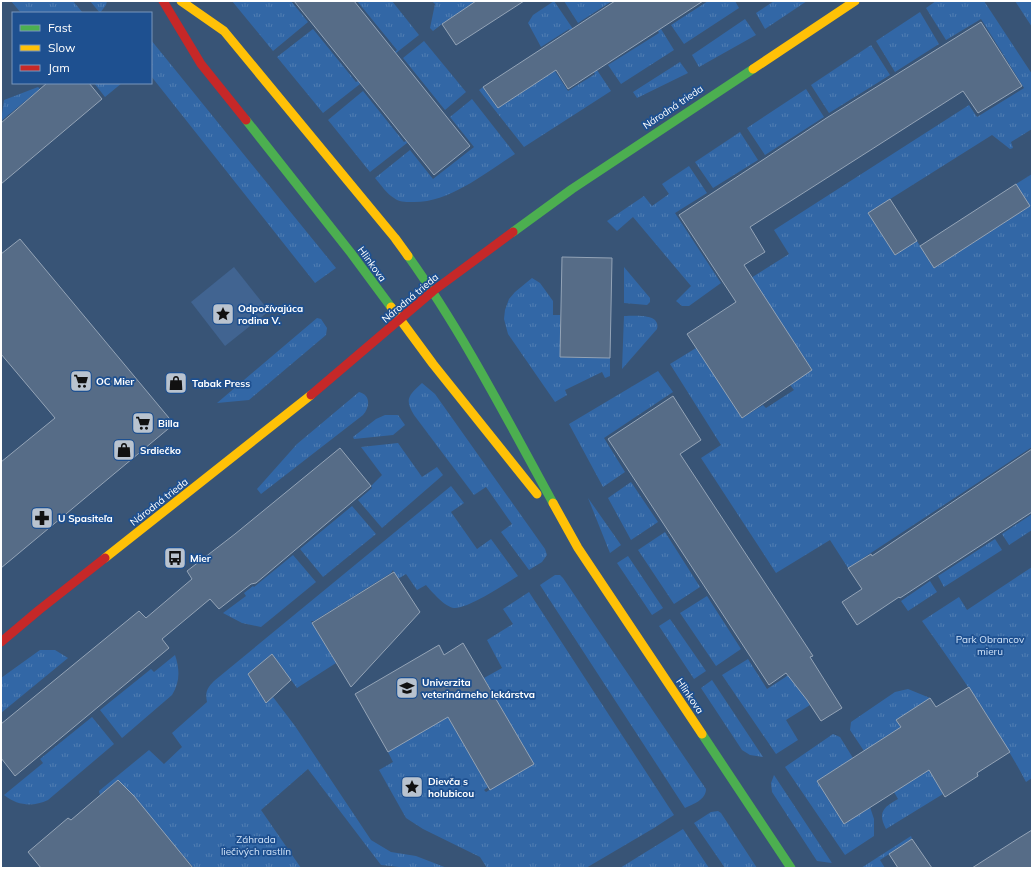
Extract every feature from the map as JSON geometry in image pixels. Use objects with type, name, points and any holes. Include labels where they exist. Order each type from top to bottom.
[{"type":"main road","name":"Hlinkova","points":[[163,1],[201,64],[351,253],[433,364],[570,536],[791,868]]},
{"type":"main road","name":"Hlinkova","points":[[181,1],[224,31],[395,238],[433,291],[471,354],[519,439],[570,536]]},
{"type":"main road","name":"Národná trieda","points":[[1,642],[39,610],[233,458],[433,291],[475,258],[572,189],[855,1]]},
{"type":"green space","points":[[11,1],[73,1],[82,12],[20,12]]},
{"type":"green space","points":[[90,1],[107,1],[106,5],[99,12]]},
{"type":"green space","points":[[232,1],[291,1],[308,22],[273,51]]},
{"type":"green space","points":[[357,1],[392,1],[419,35],[396,53],[395,52],[397,50]]},
{"type":"green space","points":[[432,1],[476,1],[433,31],[430,28],[435,4]]},
{"type":"green space","points":[[554,1],[573,29],[570,31],[569,29],[541,47],[528,23],[533,15]]},
{"type":"green space","points":[[564,1],[612,1],[578,23]]},
{"type":"green space","points":[[708,1],[735,1],[739,8],[684,44],[671,25]]},
{"type":"green space","points":[[774,1],[807,1],[765,29],[756,13]]},
{"type":"green space","points":[[936,1],[984,1],[1032,74],[1032,129],[1011,142],[1013,148],[1010,149],[992,135],[868,213],[895,255],[917,241],[934,268],[1030,206],[1016,184],[1032,174],[1032,447],[848,568],[830,540],[776,573],[701,458],[721,445],[670,364],[696,348],[742,418],[763,405],[766,408],[794,390],[790,385],[812,369],[751,278],[789,254],[774,230],[969,105],[977,117],[1024,88],[981,19],[946,40],[926,8]]},
{"type":"green space","points":[[1015,1],[1032,1],[1032,27]]},
{"type":"green space","points":[[920,12],[939,44],[895,72],[876,41]]},
{"type":"green space","points":[[745,19],[756,35],[699,67],[692,55]]},
{"type":"green space","points":[[313,29],[356,82],[358,81],[360,84],[323,113],[277,57]]},
{"type":"green space","points":[[661,29],[674,50],[621,84],[608,65],[659,33],[658,31]]},
{"type":"green space","points":[[152,41],[336,268],[315,283],[152,77]]},
{"type":"green space","points":[[424,41],[466,92],[445,110],[403,58]]},
{"type":"green space","points":[[871,45],[890,75],[829,113],[811,85]]},
{"type":"green space","points":[[536,53],[556,70],[555,71],[568,91],[595,74],[594,72],[597,70],[611,91],[524,147],[479,90],[483,87],[498,108],[550,74]]},
{"type":"green space","points":[[680,62],[688,73],[637,98],[633,92]]},
{"type":"green space","points":[[95,84],[121,84],[105,97]]},
{"type":"green space","points":[[38,87],[40,89],[1,121],[4,100]]},
{"type":"green space","points":[[806,89],[824,117],[765,155],[747,128]]},
{"type":"green space","points":[[363,91],[404,142],[406,141],[407,143],[370,172],[328,120]]},
{"type":"green space","points":[[472,99],[515,154],[466,186],[439,198],[425,201],[404,202],[389,194],[375,178],[410,150],[433,179],[474,147],[450,117]]},
{"type":"green space","points":[[740,132],[758,160],[713,188],[695,162]]},
{"type":"green space","points":[[689,166],[707,193],[675,213],[721,283],[689,306],[682,306],[676,301],[691,286],[633,217],[617,231],[607,221],[644,196],[652,206],[669,194],[662,184]]},
{"type":"green space","points":[[624,267],[650,298],[650,302],[647,305],[624,303]]},
{"type":"green space","points":[[532,278],[540,283],[553,301],[553,315],[560,315],[560,357],[610,358],[610,376],[605,378],[602,372],[565,390],[567,395],[555,402],[508,334],[504,319],[505,310],[509,299]]},
{"type":"green space","points":[[624,316],[646,316],[655,320],[657,329],[622,369]]},
{"type":"green space","points":[[317,318],[321,319],[327,328],[326,335],[249,400],[217,403]]},
{"type":"green space","points":[[658,371],[673,392],[604,438],[625,472],[603,487],[569,424]]},
{"type":"green space","points":[[422,383],[435,394],[545,549],[547,555],[542,562],[529,570],[501,532],[512,524],[486,487],[474,495],[414,415],[409,405],[409,398]]},
{"type":"green space","points":[[359,392],[366,396],[368,402],[367,408],[363,415],[261,494],[257,489],[297,444]]},
{"type":"green space","points":[[385,415],[398,415],[405,425],[393,435],[354,439],[353,437],[376,419]]},
{"type":"green space","points":[[398,443],[422,477],[437,467],[443,475],[382,528],[358,500],[372,488],[371,486],[382,475],[361,447]]},
{"type":"green space","points":[[631,482],[658,522],[631,540],[608,498]]},
{"type":"green space","name":"Záhrada liečivých rastlín","points":[[451,486],[464,503],[451,512],[477,549],[491,539],[518,576],[468,605],[454,608],[443,602],[426,585],[417,590],[406,574],[398,579],[393,570],[391,573],[314,621],[311,621],[336,663],[297,688],[272,654],[248,674],[266,703],[273,697],[295,726],[371,840],[391,852],[416,856],[447,868],[408,868],[381,865],[308,769],[261,810],[301,868],[194,868],[118,780],[100,795],[99,791],[149,750],[164,764],[182,747],[172,733],[207,702],[207,690],[214,681]]},
{"type":"green space","points":[[588,498],[621,545],[610,553]]},
{"type":"green space","points":[[352,506],[376,534],[323,577],[300,549]]},
{"type":"green space","points":[[1032,514],[1032,530],[1009,545],[1002,534]]},
{"type":"green space","points":[[665,532],[700,587],[674,604],[638,550]]},
{"type":"green space","points":[[995,539],[1002,550],[944,587],[938,576]]},
{"type":"green space","points":[[293,555],[316,582],[261,627],[242,623],[223,613],[246,596],[244,593],[253,586],[254,587]]},
{"type":"green space","points":[[628,556],[663,608],[652,615],[617,563]]},
{"type":"green space","name":"Park Obrancov mieru","points":[[1032,567],[1032,778],[1026,782],[990,720],[922,621],[959,597],[967,610]]},
{"type":"green space","points":[[555,575],[560,575],[563,578],[706,789],[704,796],[698,801],[685,808],[540,585]]},
{"type":"green space","points":[[930,581],[937,592],[908,611],[901,601]]},
{"type":"green space","points":[[529,592],[674,815],[586,868],[487,868],[480,857],[423,829],[406,818],[379,770],[393,762],[388,752],[448,717],[488,787],[484,790],[486,792],[534,764],[484,678],[502,668],[487,640],[513,624],[503,609]]},
{"type":"green space","points":[[707,596],[741,649],[716,666],[680,613]]},
{"type":"green space","points":[[670,619],[706,671],[694,679],[659,626]]},
{"type":"green space","points":[[40,650],[55,650],[68,658],[1,713],[1,678]]},
{"type":"green space","points":[[175,655],[178,666],[178,681],[172,695],[122,738],[100,710],[151,669],[154,672]]},
{"type":"green space","points":[[748,659],[767,689],[801,667],[801,690],[810,705],[786,720],[798,740],[776,754],[722,675]]},
{"type":"green space","points":[[712,680],[763,757],[750,755],[742,750],[701,688]]},
{"type":"green space","points":[[908,689],[930,698],[896,720],[901,727],[864,751],[850,730],[851,722],[895,692]]},
{"type":"green space","points":[[92,717],[114,744],[48,800],[37,804],[26,804],[9,799],[4,795],[43,763],[40,759]]},
{"type":"green space","points":[[833,734],[840,737],[853,758],[817,781],[844,824],[870,807],[874,819],[874,836],[845,855],[785,767]]},
{"type":"green space","points":[[929,770],[943,794],[886,829],[883,823],[882,814],[889,805],[898,799],[894,792]]},
{"type":"green space","points":[[774,775],[832,863],[817,861],[772,792],[771,783]]},
{"type":"green space","points":[[718,811],[721,813],[757,868],[725,868],[694,823],[711,812]]},
{"type":"green space","points":[[683,829],[709,868],[620,868]]},
{"type":"green space","points":[[911,836],[912,839],[880,860],[885,868],[861,868]]},
{"type":"shaded area","points":[[234,267],[269,311],[225,346],[191,302]]},
{"type":"building","points":[[294,1],[354,1],[470,146],[434,175]]},
{"type":"building","points":[[476,1],[524,1],[456,45],[442,24]]},
{"type":"building","points":[[615,1],[703,1],[568,89],[556,70],[498,108],[483,87]]},
{"type":"building","points":[[981,22],[1022,86],[978,113],[963,91],[750,227],[765,252],[744,265],[812,370],[742,418],[687,334],[736,302],[679,215],[828,117]]},
{"type":"building","points":[[46,84],[90,84],[102,99],[1,184],[1,123]]},
{"type":"building","points":[[1016,184],[1030,206],[934,268],[920,246]]},
{"type":"building","points":[[890,199],[917,241],[895,255],[868,213]]},
{"type":"building","name":"OC Mier","points":[[20,239],[174,424],[1,568],[1,462],[55,418],[1,354],[1,254]]},
{"type":"building","points":[[562,257],[612,258],[610,358],[560,357]]},
{"type":"building","points":[[673,396],[701,440],[680,454],[813,656],[810,657],[842,708],[821,721],[786,673],[769,685],[608,439]]},
{"type":"building","points":[[340,448],[371,486],[256,583],[251,584],[219,609],[210,599],[162,639],[169,648],[15,776],[1,758],[1,724],[139,611],[146,618],[192,579],[187,571],[235,534]]},
{"type":"building","points":[[1032,449],[1032,512],[857,625],[842,602],[862,589],[848,568],[871,554],[872,556]]},
{"type":"building","points":[[394,572],[420,612],[351,687],[312,623]]},
{"type":"building","points":[[463,643],[534,764],[490,790],[448,717],[388,752],[355,694],[439,645],[444,655]]},
{"type":"building","points":[[272,654],[291,680],[266,703],[248,674]]},
{"type":"building","points":[[969,687],[1010,752],[977,773],[978,776],[945,797],[929,770],[844,824],[817,781],[901,727],[896,720],[930,698],[936,707]]},
{"type":"building","points":[[118,780],[134,796],[193,868],[41,868],[28,852],[68,818],[71,820]]},
{"type":"building","points":[[1032,830],[1032,868],[972,868],[1019,838]]},
{"type":"building","points":[[912,839],[932,868],[898,868],[889,854]]},
{"type":"traffic: fast","points":[[513,232],[572,189],[753,69]]},
{"type":"traffic: fast","points":[[246,120],[351,253],[391,307]]},
{"type":"traffic: fast","points":[[408,256],[466,346],[553,503]]},
{"type":"traffic: fast","points":[[702,734],[791,868]]},
{"type":"traffic: slow","points":[[181,1],[224,31],[395,238],[408,256]]},
{"type":"traffic: slow","points":[[753,69],[855,1]]},
{"type":"traffic: slow","points":[[391,307],[433,364],[537,494]]},
{"type":"traffic: slow","points":[[105,558],[311,395]]},
{"type":"traffic: slow","points":[[553,503],[578,548],[702,734]]},
{"type":"traffic: jam","points":[[163,1],[201,64],[246,120]]},
{"type":"traffic: jam","points":[[311,395],[433,291],[513,232]]},
{"type":"traffic: jam","points":[[1,642],[105,558]]},
{"type":"place","name":"Odpočívajúca rodina V.","points":[[223,314]]},
{"type":"place","name":"OC Mier","points":[[81,381]]},
{"type":"place","name":"Tabak Press","points":[[176,383]]},
{"type":"place","name":"Billa","points":[[143,423]]},
{"type":"place","name":"Srdiečko","points":[[124,450]]},
{"type":"place","name":"U Spasiteľa","points":[[42,518]]},
{"type":"place","name":"Mier","points":[[175,558]]},
{"type":"place","name":"Univerzita veterinárneho lekárstva","points":[[407,688]]},
{"type":"place","name":"Dievča s holubicou","points":[[412,787]]}]
